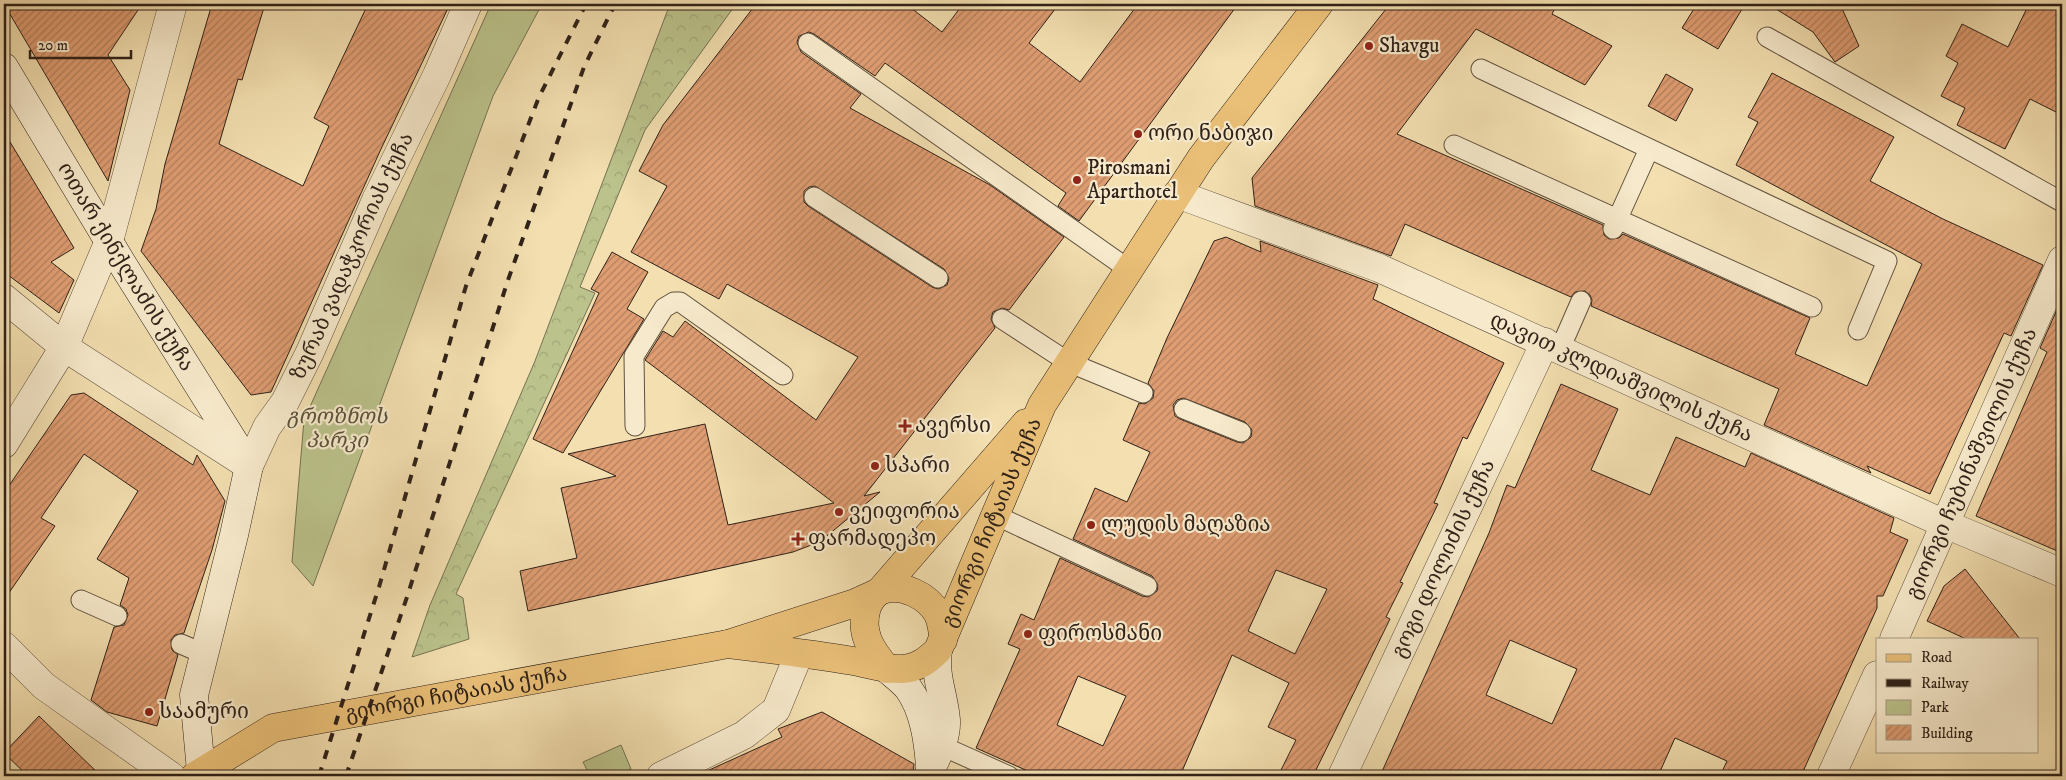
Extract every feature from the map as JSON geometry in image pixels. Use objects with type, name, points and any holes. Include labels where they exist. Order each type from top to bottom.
[{"type":"main road","name":"გიორგი ჩიტაიას ქუჩა","points":[[941,645],[1042,405],[1201,158],[1320,4]]},
{"type":"main road","name":"გიორგი ჩიტაიას ქუჩა","points":[[198,774],[273,728],[728,644],[855,603],[878,592],[1042,405]]},
{"type":"main road","points":[[904,590],[916,593],[937,613],[942,626],[941,645],[927,661],[916,666],[903,669],[887,669],[869,646],[864,629],[864,617],[869,602],[878,592],[904,590]]},
{"type":"main road","name":"გიორგი ჩიტაიას ქუჩა","points":[[728,644],[855,661],[887,669]]},
{"type":"street","points":[[4,444],[64,347],[109,242],[173,4]]},
{"type":"street","name":"ზურაბ ვადაჭკორიას ქუჩა","points":[[198,774],[193,650],[234,535],[249,466],[266,427],[285,402],[310,352],[376,200],[437,75],[468,4]]},
{"type":"street","name":"ოთარ ქინქლაძის ქუჩა","points":[[4,67],[109,242],[249,466]]},
{"type":"street","name":"დავით კლდიაშვილის ქუჩა","points":[[1177,194],[1379,268],[1945,524],[2062,573]]},
{"type":"street","name":"გიორგი ჩუბინაშვილის ქუჩა","points":[[1894,638],[2062,260]]},
{"type":"street","points":[[4,298],[64,347],[249,466]]},
{"type":"street","name":"გოგი დოლიძის ქუჩა","points":[[1342,776],[1553,346]]},
{"type":"street","points":[[929,773],[942,746],[946,721],[936,665],[941,645]]},
{"type":"street","points":[[4,646],[44,686],[171,776]]},
{"type":"street","points":[[661,776],[744,735],[776,710],[799,654]]},
{"type":"street","points":[[887,669],[908,688],[918,709],[927,736],[929,773]]},
{"type":"street","points":[[1831,776],[1876,677]]},
{"type":"lane","points":[[1767,37],[2062,202]]},
{"type":"lane","points":[[808,43],[1128,269]]},
{"type":"lane","points":[[1481,69],[1888,261],[1858,330]]},
{"type":"lane","points":[[1454,145],[1615,224],[1812,307]]},
{"type":"lane","points":[[1615,224],[1649,149]]},
{"type":"lane","points":[[814,197],[938,278]]},
{"type":"lane","points":[[1553,346],[1581,301]]},
{"type":"lane","points":[[634,426],[634,356],[664,308],[674,302],[680,302],[783,375]]},
{"type":"lane","points":[[1002,319],[1068,362],[1143,393]]},
{"type":"lane","points":[[1184,409],[1241,432]]},
{"type":"lane","points":[[995,515],[1147,586]]},
{"type":"lane","points":[[81,600],[117,616]]},
{"type":"lane","points":[[942,746],[1009,776]]},
{"type":"green space","name":"გროზნოს პარკი","points":[[491,4],[542,4],[493,96],[313,586],[292,562],[304,420]]},
{"type":"green space","points":[[670,4],[736,4],[645,130],[580,287],[595,293],[456,594],[463,598],[469,639],[412,657],[430,605],[535,361]]},
{"type":"green space","points":[[621,745],[631,769],[615,776],[590,776],[583,762]]},
{"type":"building","points":[[4,4],[142,4],[108,55],[130,90],[108,181]]},
{"type":"building","points":[[212,4],[265,4],[242,80],[238,79],[219,144],[303,186],[329,126],[314,118],[368,4],[450,4],[381,149],[271,392],[251,395],[141,251],[156,209],[165,164]]},
{"type":"building","points":[[756,4],[906,4],[942,32],[963,4],[1059,4],[1029,43],[1080,82],[1138,4],[1238,4],[1079,221],[1058,206],[1066,193],[885,63],[875,76],[814,34],[809,32],[799,36],[797,42],[801,52],[861,94],[850,108],[990,185],[1064,237],[1009,310],[1002,308],[993,312],[991,319],[995,328],[864,496],[880,492],[828,535],[814,544],[793,552],[528,611],[520,571],[577,558],[561,488],[616,476],[568,454],[705,424],[728,525],[834,503],[645,360],[663,331],[673,337],[685,321],[816,420],[858,357],[727,284],[719,299],[631,252],[667,186],[639,171],[663,125]],"holes":[[[815,186],[944,269],[949,278],[947,285],[938,289],[932,287],[808,206],[804,202],[804,191],[809,187]]]},
{"type":"building","points":[[1390,4],[1557,4],[1552,14],[1612,46],[1585,85],[1476,29],[1397,134],[1603,225],[1604,235],[1609,239],[1619,238],[1623,234],[1810,318],[1795,354],[1867,386],[1922,264],[1736,165],[1758,122],[1748,117],[1772,73],[1894,137],[1870,181],[1943,219],[2043,265],[2011,336],[2004,333],[1930,494],[1867,466],[1871,473],[1764,425],[1779,389],[1591,306],[1592,300],[1590,295],[1585,291],[1575,292],[1571,297],[1405,224],[1391,256],[1255,206],[1252,178]]},
{"type":"building","points":[[1697,4],[1745,4],[1718,49],[1682,28]]},
{"type":"building","points":[[1768,4],[1840,4],[1859,46],[1835,62],[1813,32]]},
{"type":"building","points":[[2029,4],[2062,4],[2062,115],[2030,99],[2005,149],[1957,125],[1965,108],[1941,96],[1958,63],[1946,56],[1962,24],[2008,47]]},
{"type":"building","points":[[1666,74],[1693,89],[1676,121],[1648,106]]},
{"type":"building","points":[[4,132],[74,248],[51,262],[74,280],[59,313],[4,272]]},
{"type":"building","points":[[1226,237],[1261,252],[1260,241],[1378,285],[1373,299],[1504,363],[1467,439],[1463,437],[1434,503],[1438,504],[1400,582],[1403,583],[1386,617],[1390,619],[1313,776],[1278,776],[1296,740],[1268,727],[1289,683],[1232,655],[1180,776],[1039,776],[976,748],[1020,649],[1008,644],[1021,614],[1034,620],[1060,558],[1142,596],[1148,597],[1157,591],[1158,585],[1152,576],[1073,539],[1095,488],[1127,502],[1150,452],[1123,440],[1139,403],[1145,404],[1153,398],[1154,391],[1148,383],[1167,338],[1214,241]],"holes":[[[1183,398],[1245,422],[1252,430],[1251,437],[1243,443],[1237,442],[1180,419],[1175,416],[1173,405],[1177,400]],[[1276,570],[1327,589],[1295,654],[1248,631]],[[1078,676],[1126,696],[1103,746],[1057,725]]]},
{"type":"building","points":[[612,252],[648,272],[627,309],[644,319],[563,453],[533,439],[599,293],[591,289]]},
{"type":"building","points":[[2062,298],[2062,553],[1976,516],[2047,352],[2040,348]]},
{"type":"building","points":[[1561,384],[1618,409],[1591,470],[1650,495],[1676,437],[1745,467],[1751,453],[1894,518],[1890,532],[1908,540],[1883,596],[1877,596],[1877,608],[1801,776],[1720,776],[1727,761],[1675,738],[1658,776],[1380,776],[1489,533],[1507,485],[1515,488]],"holes":[[[1510,640],[1577,669],[1552,724],[1486,695]]]},
{"type":"building","points":[[84,393],[193,465],[197,455],[225,501],[212,550],[184,633],[175,635],[171,640],[172,650],[178,655],[157,726],[107,712],[91,700],[114,627],[124,625],[128,615],[126,609],[120,605],[129,578],[97,559],[138,491],[84,454],[41,518],[55,526],[4,600],[4,493],[71,395]]},
{"type":"building","points":[[1965,569],[2019,638],[1964,638],[1927,621],[1944,586]]},
{"type":"building","points":[[822,712],[914,764],[913,776],[696,776],[782,737],[778,729]]},
{"type":"building","points":[[39,716],[101,776],[28,776],[4,753]]},
{"type":"railway","points":[[319,776],[379,587],[466,286],[539,97],[586,4]]},
{"type":"railway","points":[[346,776],[407,597],[508,280],[584,67],[615,4]]},
{"type":"place","name":"Shavgu","points":[[1369,46]]},
{"type":"place","name":"ორი ნაბიჯი","points":[[1138,134]]},
{"type":"place","name":"Pirosmani Aparthotel","points":[[1077,180]]},
{"type":"place","name":"ავერსი","points":[[905,426]]},
{"type":"place","name":"სპარი","points":[[875,466]]},
{"type":"place","name":"ვეიფორია","points":[[839,512]]},
{"type":"place","name":"ლუდის მაღაზია","points":[[1091,525]]},
{"type":"place","name":"ფარმადეპო","points":[[798,539]]},
{"type":"place","name":"ფიროსმანი","points":[[1028,634]]},
{"type":"place","name":"საამური","points":[[149,712]]}]
